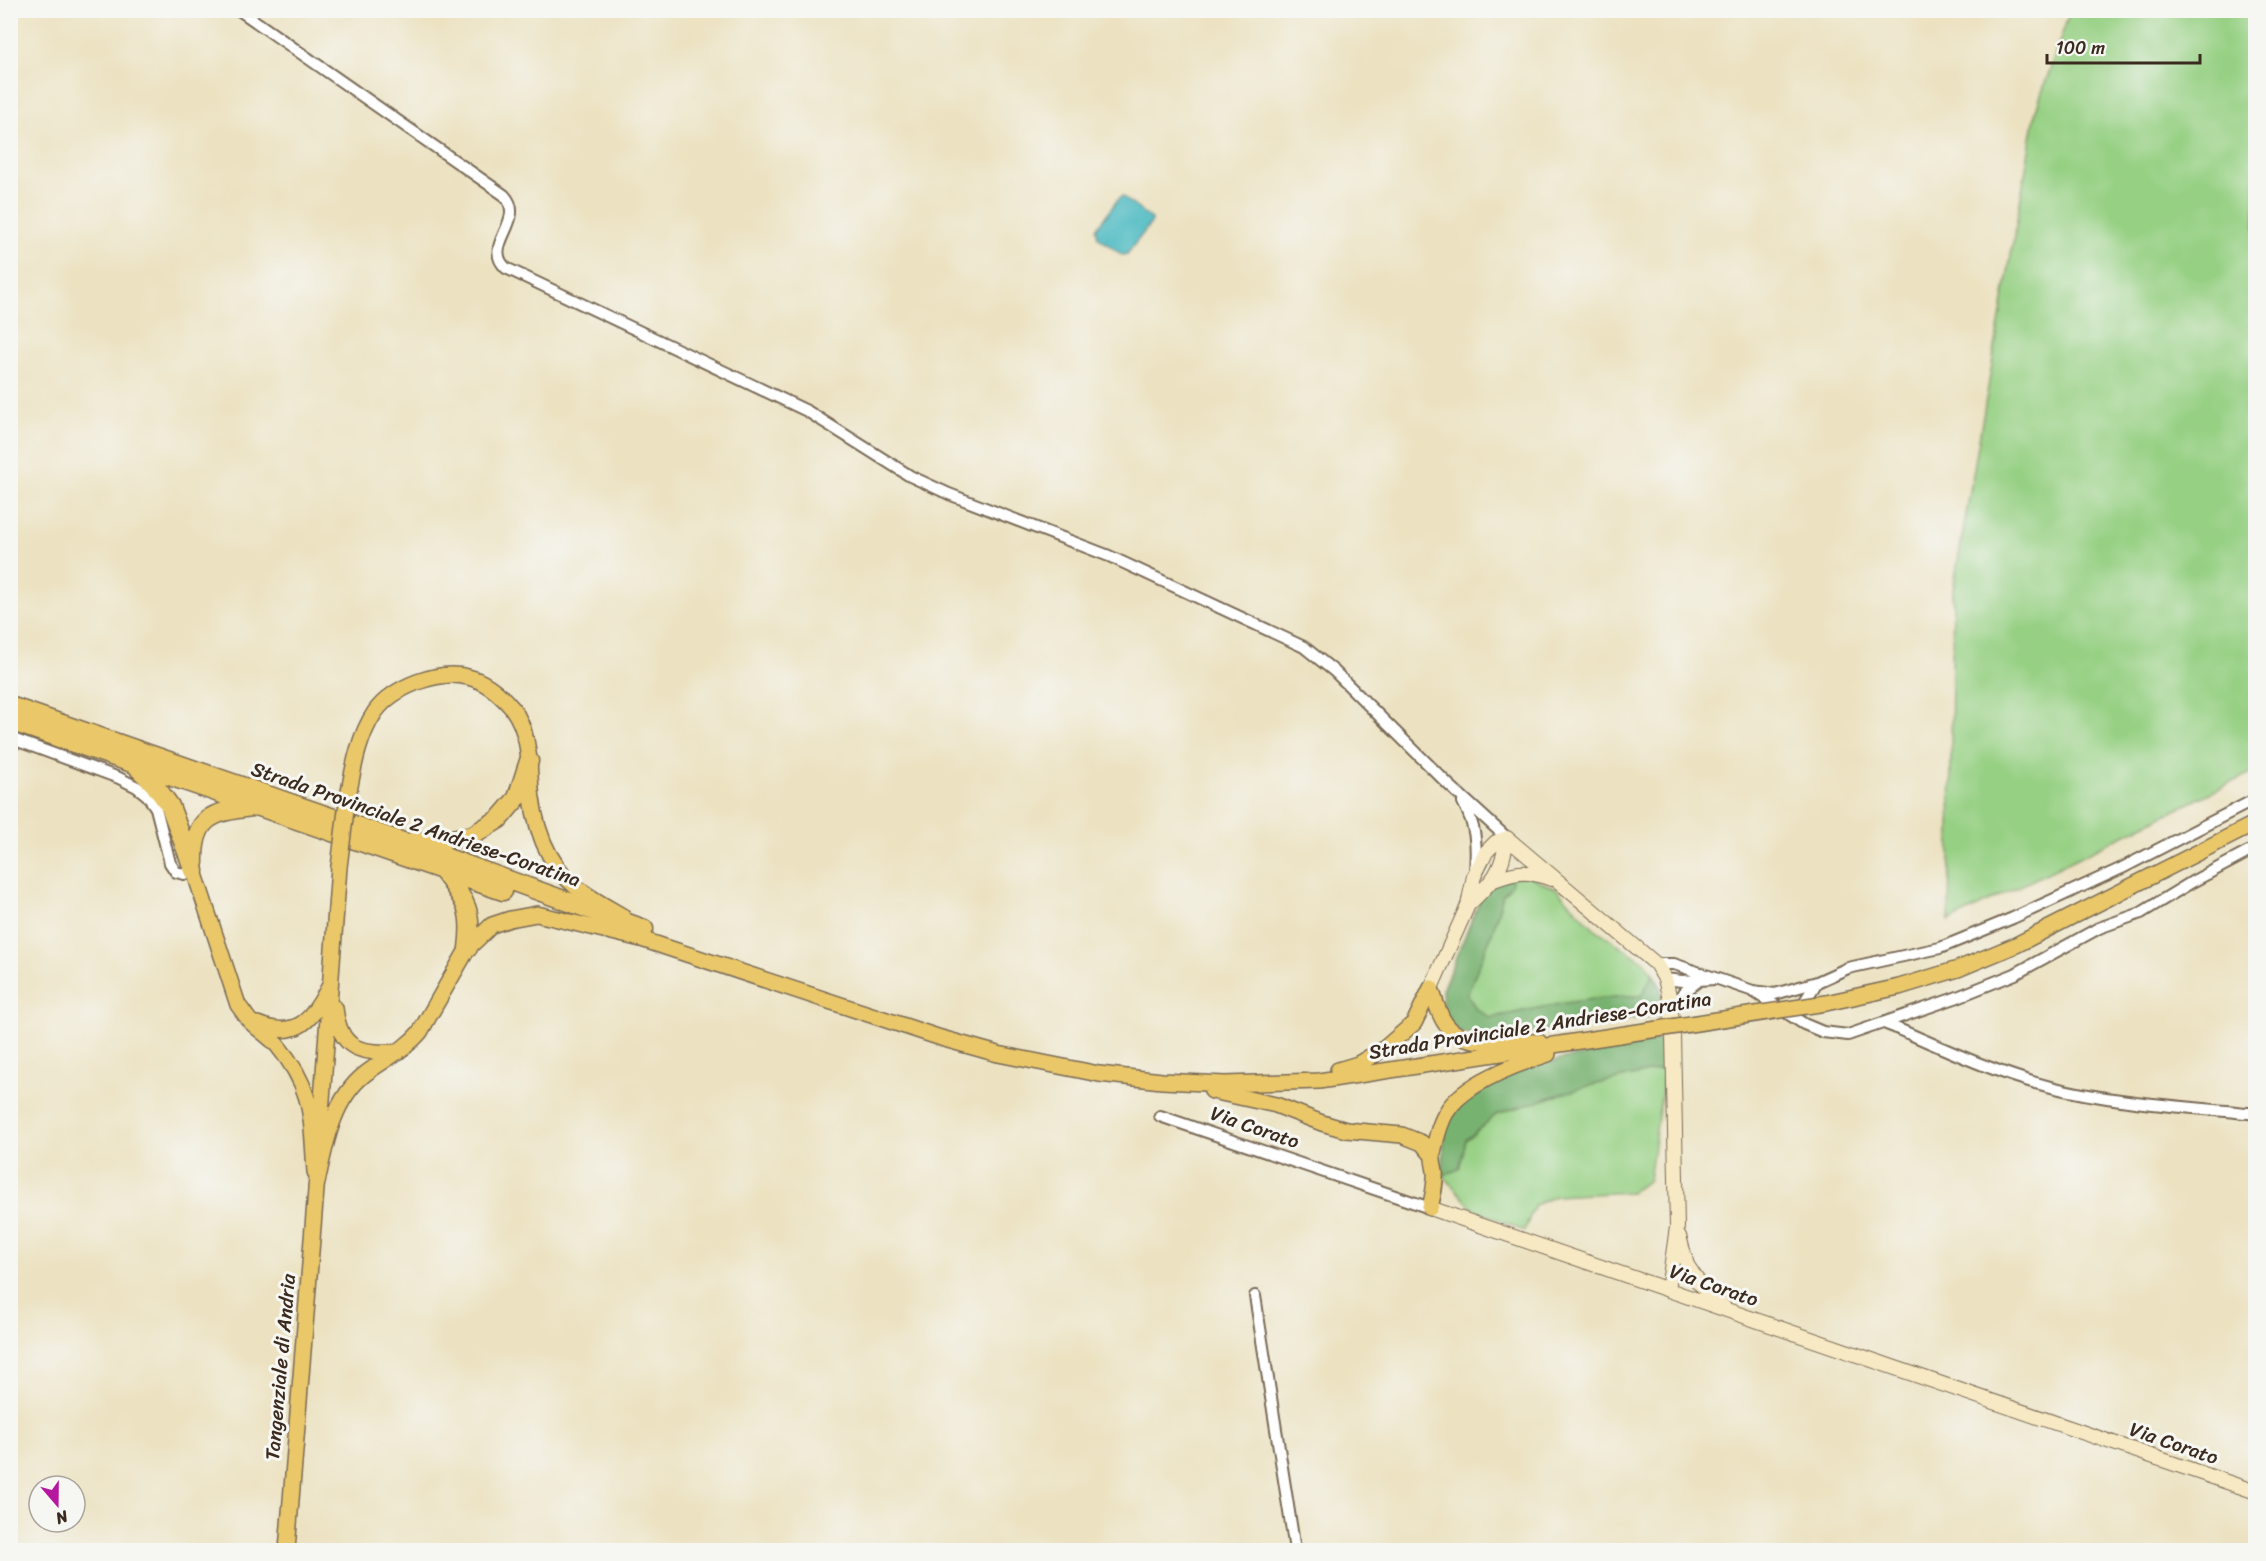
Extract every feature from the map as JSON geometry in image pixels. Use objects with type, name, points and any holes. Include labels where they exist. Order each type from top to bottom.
[{"type":"highway","name":"Strada Provinciale 2 Andriese-Coratina","points":[[10,706],[403,842],[642,934]]},
{"type":"highway","name":"Strada Provinciale 2 Andriese-Coratina","points":[[10,721],[443,871],[642,934]]},
{"type":"highway","points":[[403,842],[446,840],[472,835],[499,819],[517,798],[529,760]]},
{"type":"highway","points":[[133,764],[154,784],[170,806],[194,871]]},
{"type":"highway","points":[[194,871],[194,843],[200,828],[209,818],[223,811],[256,807]]},
{"type":"highway","points":[[443,871],[464,900],[470,913],[471,929],[468,948]]},
{"type":"main road","points":[[316,1186],[339,867],[347,802],[359,743],[376,711],[402,689],[439,675],[469,677],[493,689],[512,709],[524,732],[529,760],[531,804],[539,833],[555,864],[575,887],[642,934]]},
{"type":"main road","name":"Strada Provinciale 2 Andriese-Coratina","points":[[642,934],[804,992],[998,1054],[1099,1074],[1162,1081],[1225,1084],[1319,1081],[1826,1003],[1909,984],[1958,969],[2016,945],[2256,823]]},
{"type":"main road","points":[[1288,1082],[1358,1065],[1384,1048],[1414,1023],[1468,905],[1474,876],[1486,852],[1496,842],[1508,838]]},
{"type":"main road","points":[[1468,905],[1494,880],[1504,860],[1508,838]]},
{"type":"main road","points":[[1508,838],[1656,964],[1665,979],[1671,1010],[1677,1227],[1668,1290]]},
{"type":"main road","points":[[194,871],[238,1005],[249,1021],[275,1043],[293,1065],[305,1089],[311,1113],[316,1186]]},
{"type":"main road","points":[[1494,880],[1516,872],[1533,872],[1562,882]]},
{"type":"main road","points":[[316,1186],[332,1122],[342,1100],[363,1076],[411,1042],[420,1032],[468,948],[492,925],[537,914],[642,934]]},
{"type":"main road","points":[[249,1021],[271,1029],[285,1031],[304,1024],[319,1006],[332,980]]},
{"type":"main road","points":[[332,980],[337,1026],[348,1042],[367,1053],[398,1052]]},
{"type":"main road","points":[[1431,988],[1444,1023],[1461,1038],[1478,1041],[1519,1040],[1564,1044]]},
{"type":"main road","points":[[1430,1208],[1435,1187],[1433,1156],[1438,1130],[1447,1111],[1461,1096],[1479,1083],[1529,1060],[1597,1039]]},
{"type":"main road","points":[[1162,1081],[1276,1105],[1322,1124],[1346,1130],[1402,1135],[1422,1143],[1433,1156]]},
{"type":"main road","name":"Tangenziale di Andria","points":[[287,1551],[316,1186]]},
{"type":"main road","name":"Via Corato","points":[[1430,1208],[2256,1492]]},
{"type":"main road","points":[[1677,1227],[1687,1265],[1699,1283],[1727,1310]]},
{"type":"main road","points":[[1668,1290],[1677,1285],[1687,1265]]},
{"type":"street","points":[[239,10],[504,195],[511,206],[511,213],[497,250],[499,261],[506,268],[807,411],[910,476],[1109,556],[1304,647],[1334,671],[1459,794],[1508,838]]},
{"type":"street","points":[[10,738],[119,778],[137,787],[147,795],[156,808],[170,863],[176,872],[184,874],[194,871]]},
{"type":"street","points":[[1459,794],[1470,814],[1477,844],[1474,876]]},
{"type":"street","points":[[1656,964],[1674,964],[1752,991],[1775,994],[1817,982],[1848,968],[1940,948],[2013,918],[2122,868],[2256,799]]},
{"type":"street","points":[[1752,991],[1804,1024],[1823,1032],[1848,1035],[2015,974],[2098,928],[2141,913],[2192,882],[2256,848]]},
{"type":"street","points":[[1665,979],[1698,981],[1718,979]]},
{"type":"street","points":[[1671,1010],[1683,993],[1698,981]]},
{"type":"street","points":[[1804,1024],[1799,1008],[1817,982]]},
{"type":"street","points":[[1884,1023],[2000,1071],[2047,1086],[2126,1100],[2256,1114]]},
{"type":"street","name":"Via Corato","points":[[1160,1116],[1430,1208]]},
{"type":"street","points":[[1255,1296],[1295,1551]]},
{"type":"green space","points":[[2070,11],[2255,11],[2255,771],[1949,921],[1953,590],[2036,110]]},
{"type":"green space","points":[[1526,875],[1557,889],[1594,928],[1646,963],[1653,974],[1641,996],[1584,1000],[1490,1018],[1476,1009],[1467,994],[1492,933],[1503,894],[1511,886],[1512,878]]},
{"type":"green space","points":[[1512,878],[1511,886],[1503,894],[1492,933],[1467,994],[1476,1009],[1490,1018],[1584,1000],[1641,996],[1653,974],[1661,987],[1663,1015],[1482,1038],[1456,1031],[1443,1014],[1442,990],[1482,896],[1494,883]]},
{"type":"green space","points":[[1663,1039],[1665,1068],[1584,1087],[1497,1114],[1466,1140],[1459,1169],[1443,1175],[1444,1124],[1471,1092],[1515,1069]]},
{"type":"green space","points":[[1665,1068],[1649,1180],[1631,1192],[1555,1196],[1535,1205],[1524,1231],[1472,1208],[1443,1175],[1459,1169],[1466,1140],[1497,1114],[1584,1087]]},
{"type":"water","points":[[1123,197],[1151,219],[1151,223],[1127,254],[1122,255],[1098,237],[1096,229],[1119,198]]}]
